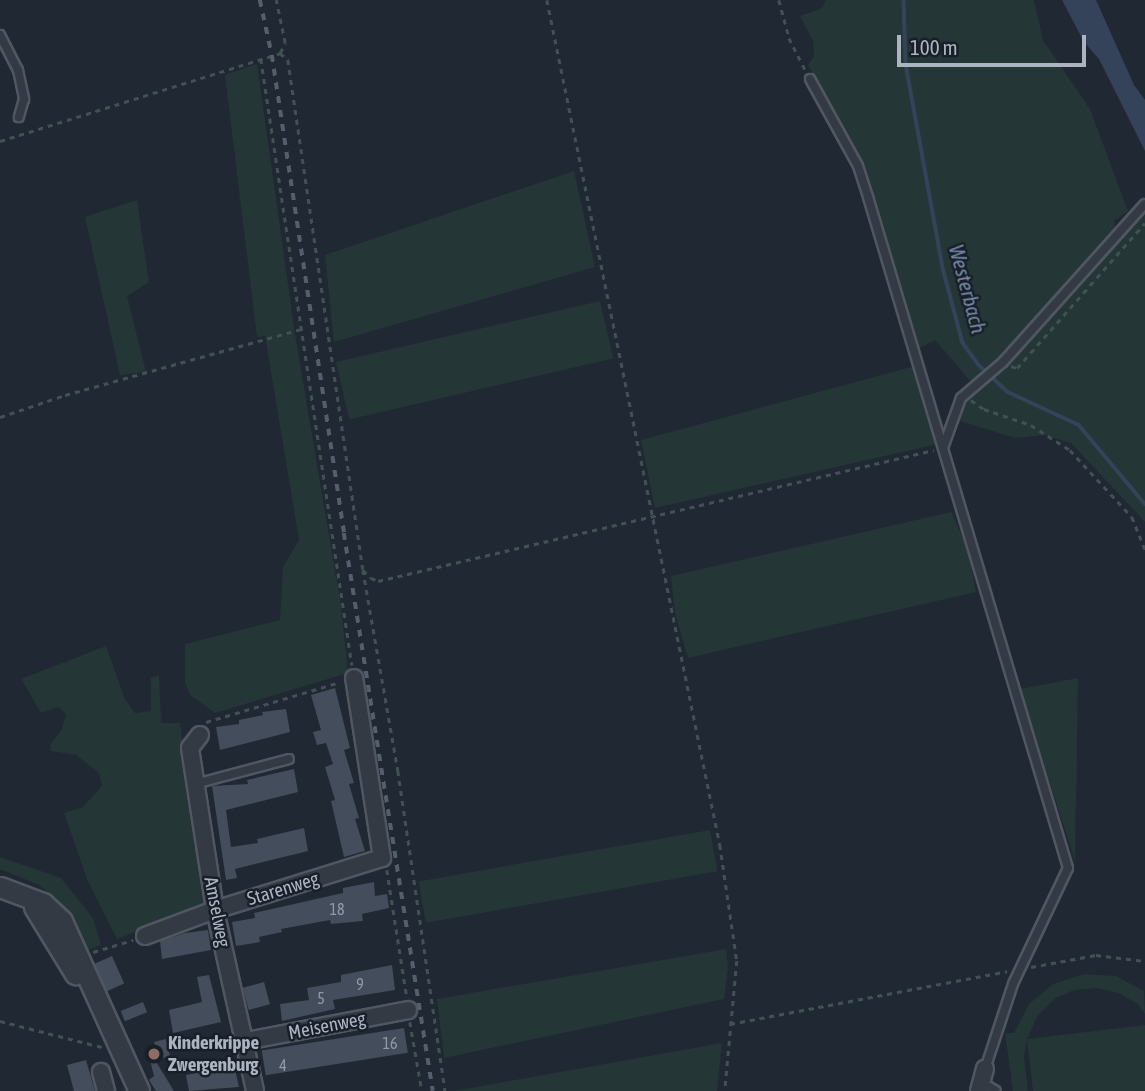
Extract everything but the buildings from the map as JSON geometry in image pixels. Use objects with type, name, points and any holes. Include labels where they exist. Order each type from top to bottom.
[{"type":"street","points":[[354,678],[382,858]]},
{"type":"street","name":"Amselweg","points":[[200,735],[190,748],[195,784],[215,910],[255,1091]]},
{"type":"street","name":"Starenweg","points":[[145,936],[215,910],[382,858]]},
{"type":"street","points":[[8,889],[43,903],[61,921],[139,1091]]},
{"type":"street","name":"Meisenweg","points":[[246,1041],[408,1010]]},
{"type":"street","points":[[101,1072],[106,1091]]},
{"type":"lane","points":[[0,36],[18,70],[24,99],[19,117]]},
{"type":"lane","points":[[810,79],[858,166],[1068,868],[1021,969],[982,1081],[996,1091]]},
{"type":"lane","points":[[943,448],[961,398],[980,385],[1003,362],[1145,204]]},
{"type":"lane","points":[[195,784],[289,759]]},
{"type":"path","points":[[0,141],[280,53],[285,43],[276,0]]},
{"type":"path","points":[[547,0],[720,845],[737,961],[725,1091]]},
{"type":"path","points":[[779,0],[789,38],[810,79]]},
{"type":"path","points":[[280,53],[288,60],[363,570],[398,771],[445,1091]]},
{"type":"path","points":[[200,735],[206,722],[354,678],[261,59]]},
{"type":"path","points":[[1003,362],[1017,368],[1145,223]]},
{"type":"path","points":[[0,417],[65,395],[301,330]]},
{"type":"path","points":[[965,396],[984,409],[1031,425],[1070,450],[1132,517],[1145,550]]},
{"type":"path","points":[[363,570],[378,581],[943,448]]},
{"type":"path","points":[[382,858],[391,879],[408,1010],[422,1091]]},
{"type":"path","points":[[86,954],[145,936]]},
{"type":"path","points":[[730,1024],[1096,955],[1145,961]]},
{"type":"path","points":[[0,1021],[98,1046],[119,1048]]},
{"type":"shaded area","points":[[826,0],[1034,0],[1043,40],[1090,109],[1128,211],[1114,221],[1115,229],[1118,223],[1145,214],[1145,522],[1071,443],[1044,435],[1015,438],[960,421],[971,382],[935,340],[918,349],[860,162],[808,65],[814,56],[813,41],[800,16],[822,8]]},
{"type":"shaded area","points":[[257,64],[295,334],[341,606],[348,673],[215,713],[190,695],[185,683],[185,644],[280,620],[283,567],[299,540],[265,336],[257,337],[225,75]]},
{"type":"shaded area","points":[[574,171],[595,267],[334,342],[325,255]]},
{"type":"shaded area","points":[[137,200],[149,282],[127,296],[146,372],[120,375],[85,217]]},
{"type":"shaded area","points":[[600,301],[613,358],[349,419],[336,362]]},
{"type":"shaded area","points":[[915,366],[938,444],[655,508],[641,440]]},
{"type":"shaded area","points":[[951,512],[968,548],[976,592],[688,658],[675,613],[671,576]]},
{"type":"shaded area","points":[[106,646],[125,699],[135,713],[151,711],[151,678],[159,675],[161,723],[180,723],[204,905],[117,939],[87,879],[64,813],[83,807],[102,786],[99,773],[76,755],[51,751],[50,745],[62,729],[66,714],[58,707],[41,713],[21,679]]},
{"type":"shaded area","points":[[1078,678],[1075,861],[1020,689]]},
{"type":"shaded area","points":[[710,830],[717,871],[426,923],[418,881]]},
{"type":"shaded area","points":[[0,857],[61,878],[93,918],[101,945],[88,950],[72,919],[57,901],[39,885],[0,869]]},
{"type":"shaded area","points":[[726,949],[728,968],[724,999],[444,1058],[437,999]]},
{"type":"shaded area","points":[[1084,974],[1116,976],[1144,991],[1145,1014],[1138,1004],[1118,993],[1097,988],[1074,990],[1054,999],[1038,1015],[1027,1039],[1024,1057],[1028,1091],[1013,1091],[1005,1033],[1014,1033],[1029,1004],[1053,984]]},
{"type":"shaded area","points":[[1145,1025],[1145,1091],[1033,1091],[1027,1039]]},
{"type":"shaded area","points":[[722,1043],[717,1091],[454,1091]]},
{"type":"water","points":[[1062,0],[1096,0],[1134,85],[1145,100],[1145,151],[1099,59],[1084,42]]},
{"type":"waterway","name":"Westerbach","points":[[904,0],[906,64],[943,268],[963,343],[979,365],[1008,392],[1079,425],[1145,504]]},
{"type":"railway","points":[[260,0],[272,55],[344,533],[433,1091]]},
{"type":"place","name":"Kinderkrippe Zwergenburg","points":[[154,1054]]}]
